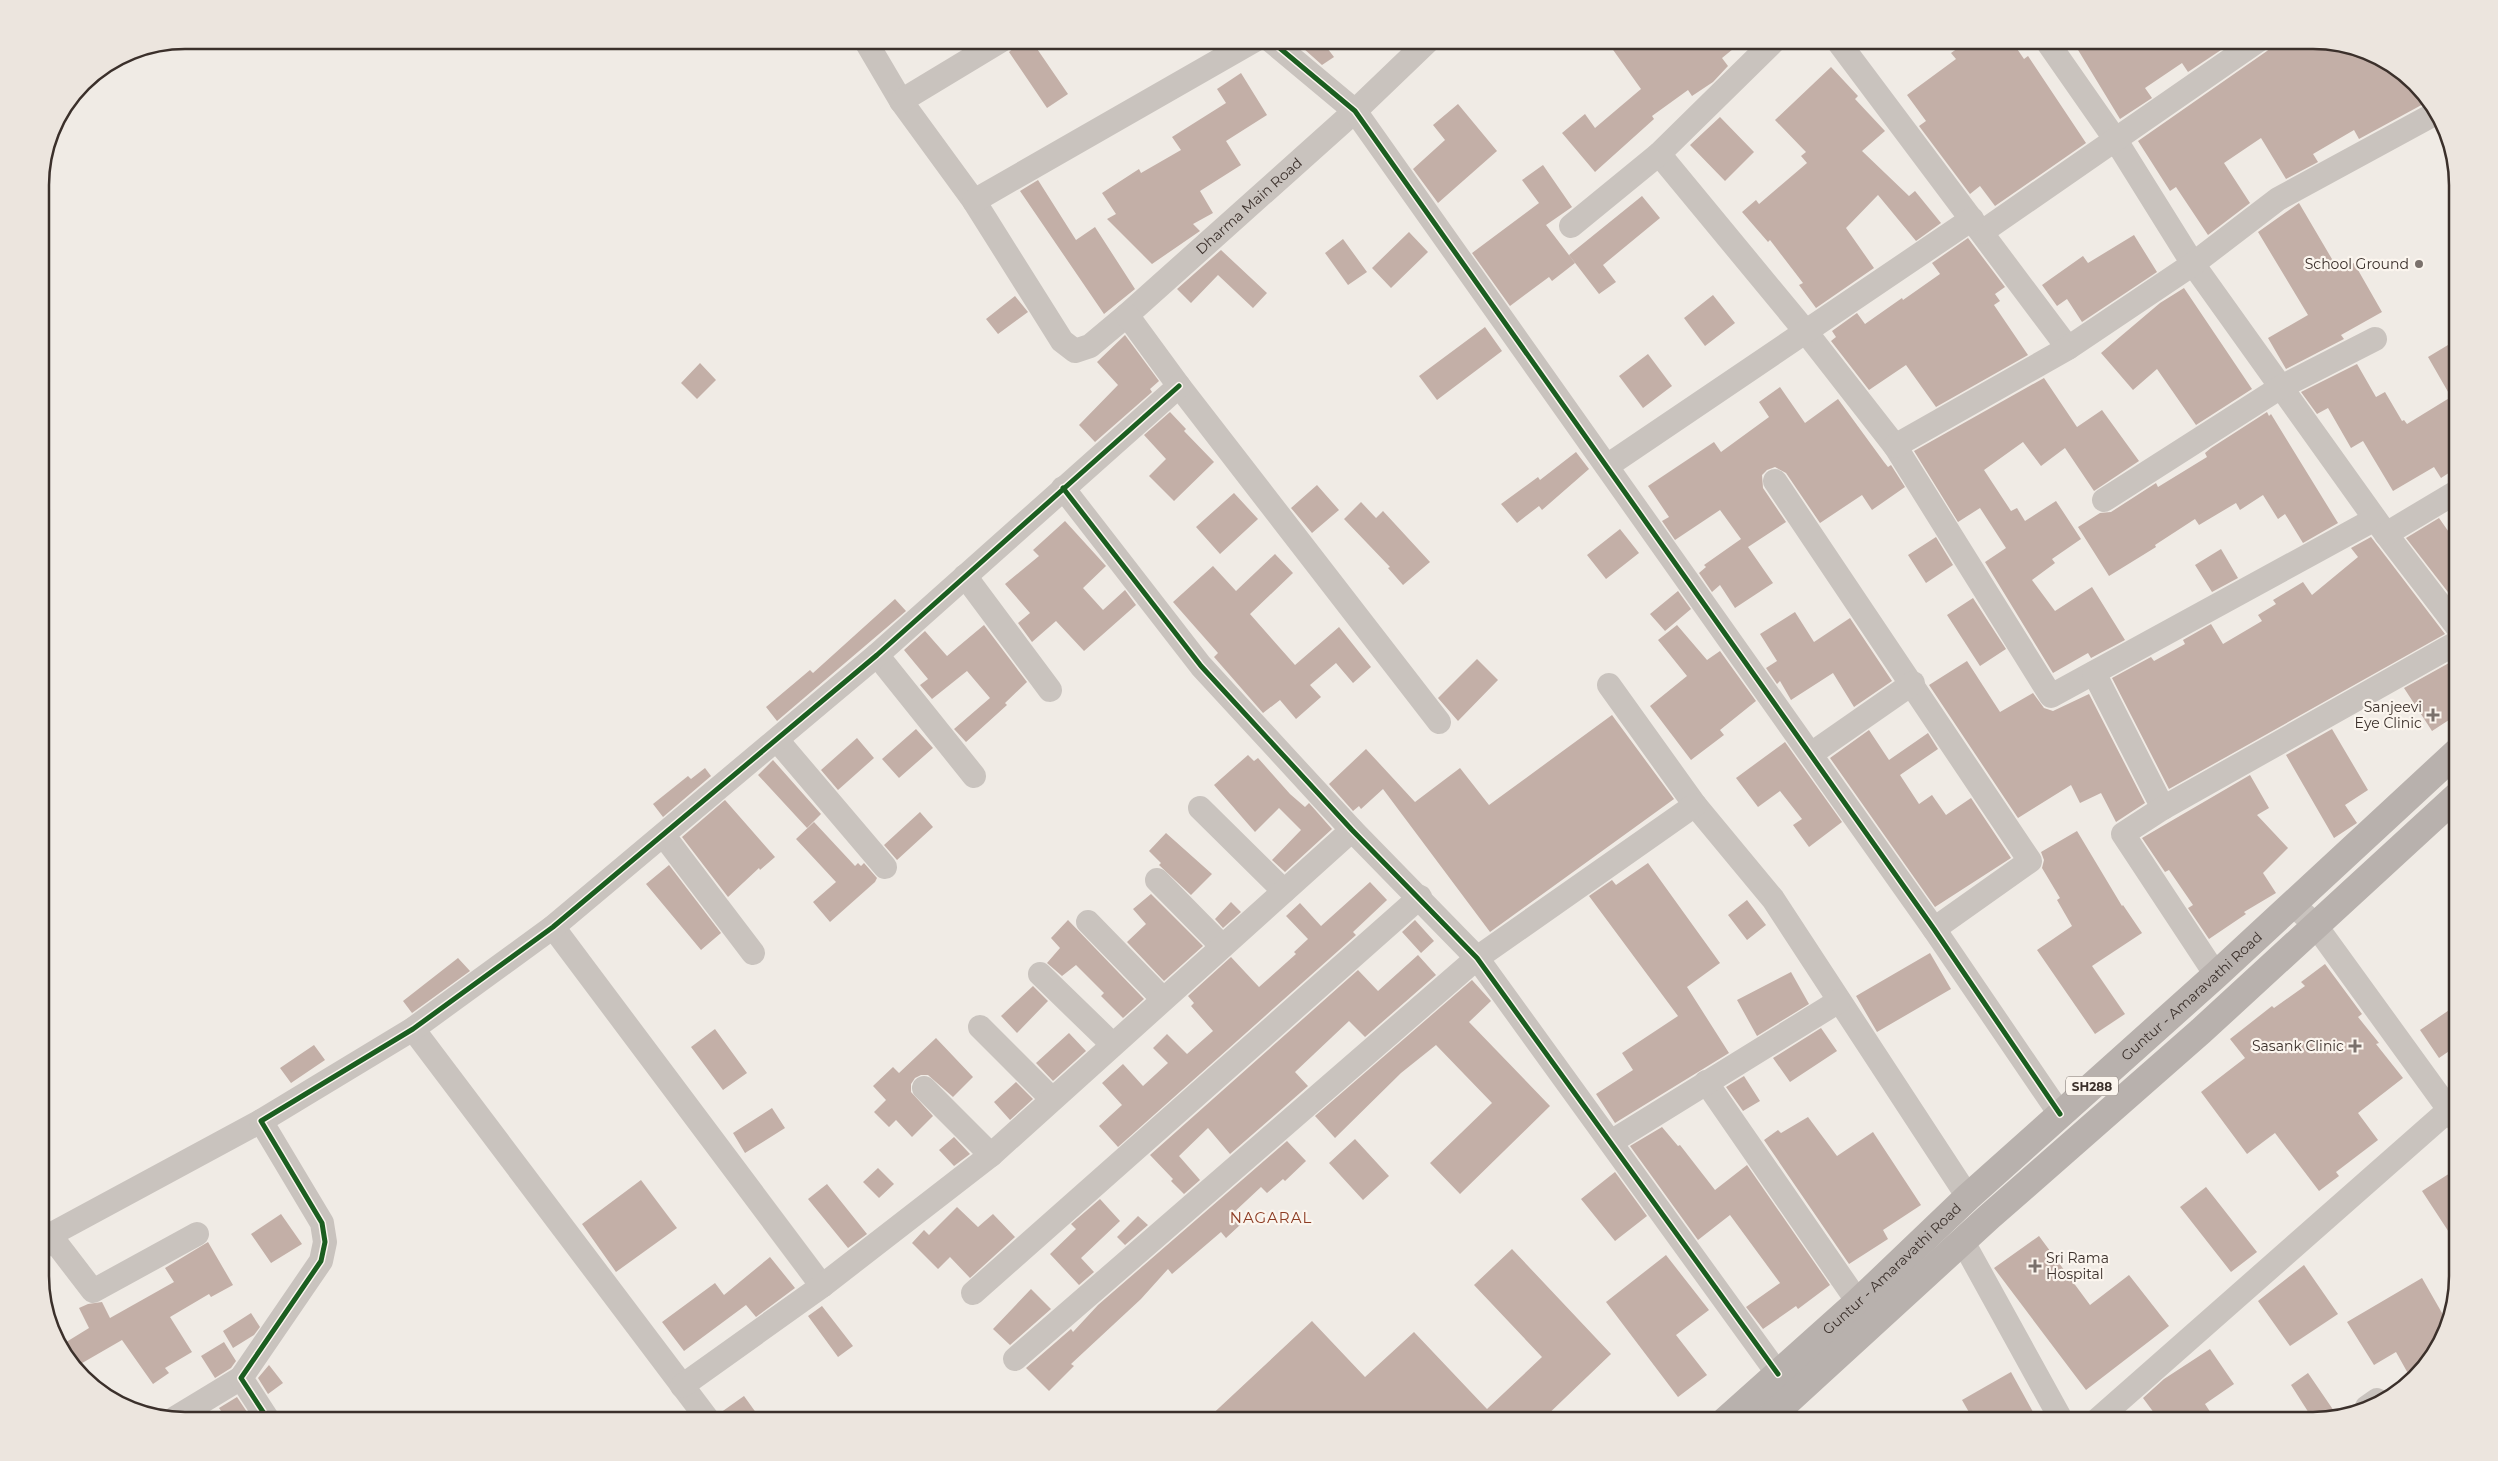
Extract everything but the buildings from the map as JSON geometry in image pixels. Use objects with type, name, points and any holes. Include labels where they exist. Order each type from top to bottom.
[{"type":"main road","name":"Guntur - Amaravathi Road","points":[[1735,1412],[1858,1302],[1968,1197],[2216,976],[2449,759]]},
{"type":"main road","name":"Guntur - Amaravathi Road","points":[[1776,1412],[1962,1240],[2201,1031],[2316,926],[2449,809]]},
{"type":"street","points":[[871,49],[901,101],[974,201],[1239,49]]},
{"type":"street","points":[[901,101],[987,49]]},
{"type":"street","points":[[1281,49],[1355,111],[1811,754],[1934,929],[2060,1114]]},
{"type":"street","name":"Dharma Main Road","points":[[974,201],[1062,340],[1075,351],[1083,349],[1090,346],[1127,315],[1355,111],[1420,49]]},
{"type":"street","points":[[1571,226],[1659,154],[1766,49]]},
{"type":"street","points":[[1844,49],[2068,348]]},
{"type":"street","points":[[2052,49],[2115,140],[2193,264],[2381,526],[2449,616]]},
{"type":"street","points":[[1607,466],[1806,332],[2115,140],[2239,49]]},
{"type":"street","points":[[1895,446],[2068,348],[2193,264],[2278,199],[2430,116]]},
{"type":"street","points":[[1659,154],[1806,332],[1895,446],[2052,696],[2381,526],[2449,495]]},
{"type":"street","points":[[1127,315],[1179,386],[1439,722]]},
{"type":"street","points":[[2104,500],[2281,387],[2375,339]]},
{"type":"street","points":[[49,1240],[261,1121],[413,1029],[553,926],[664,836],[877,655],[1179,386]]},
{"type":"street","points":[[1775,481],[1913,683],[2030,861],[1934,929]]},
{"type":"street","points":[[1063,488],[1201,666],[1352,830],[1420,896],[1477,958],[1778,1374]]},
{"type":"street","points":[[964,576],[1050,690]]},
{"type":"street","points":[[2216,976],[2123,834],[2163,808],[2449,647]]},
{"type":"street","points":[[877,655],[974,776]]},
{"type":"street","points":[[2094,673],[2163,808]]},
{"type":"street","points":[[1811,754],[1913,683]]},
{"type":"street","points":[[1609,686],[1695,805],[1773,899],[1968,1197]]},
{"type":"street","points":[[777,740],[884,866]]},
{"type":"street","points":[[1014,1359],[1477,958],[1695,805]]},
{"type":"street","points":[[1200,808],[1284,891]]},
{"type":"street","points":[[682,1386],[822,1286],[991,1154],[1352,830]]},
{"type":"street","points":[[664,836],[753,953]]},
{"type":"street","points":[[1158,880],[1222,946]]},
{"type":"street","points":[[973,1293],[1420,896]]},
{"type":"street","points":[[2293,904],[2316,926],[2449,1109]]},
{"type":"street","points":[[1088,922],[1163,999]]},
{"type":"street","points":[[553,926],[822,1286]]},
{"type":"street","points":[[1040,974],[1112,1044]]},
{"type":"street","points":[[1611,1142],[1839,1001]]},
{"type":"street","points":[[980,1027],[1052,1099]]},
{"type":"street","points":[[413,1029],[702,1412]]},
{"type":"street","points":[[1706,1082],[1858,1302]]},
{"type":"street","points":[[924,1088],[991,1154]]},
{"type":"street","points":[[2107,1412],[2449,1120]]},
{"type":"street","points":[[185,1412],[241,1378],[321,1261],[325,1242],[322,1222],[261,1121]]},
{"type":"street","points":[[49,1246],[93,1291],[197,1234]]},
{"type":"street","points":[[1962,1240],[2057,1412]]},
{"type":"street","points":[[241,1378],[263,1412]]},
{"type":"cycle path","points":[[1281,49],[1355,111],[1934,929],[2060,1114]]},
{"type":"cycle path","points":[[263,1412],[241,1378],[321,1261],[325,1242],[322,1223],[261,1121],[413,1029],[553,927],[877,655],[1179,386]]},
{"type":"cycle path","points":[[1063,488],[1201,666],[1352,830],[1477,958],[1778,1374]]},
{"type":"place","name":"School Ground","points":[[2419,264]]},
{"type":"place","name":"Sanjeevi Eye Clinic","points":[[2433,715]]},
{"type":"place","name":"Sasank Clinic","points":[[2355,1046]]},
{"type":"place","name":"Sri Rama Hospital","points":[[2035,1266]]},
{"type":"district","name":"NAGARAL","points":[[1271,1217]]}]
